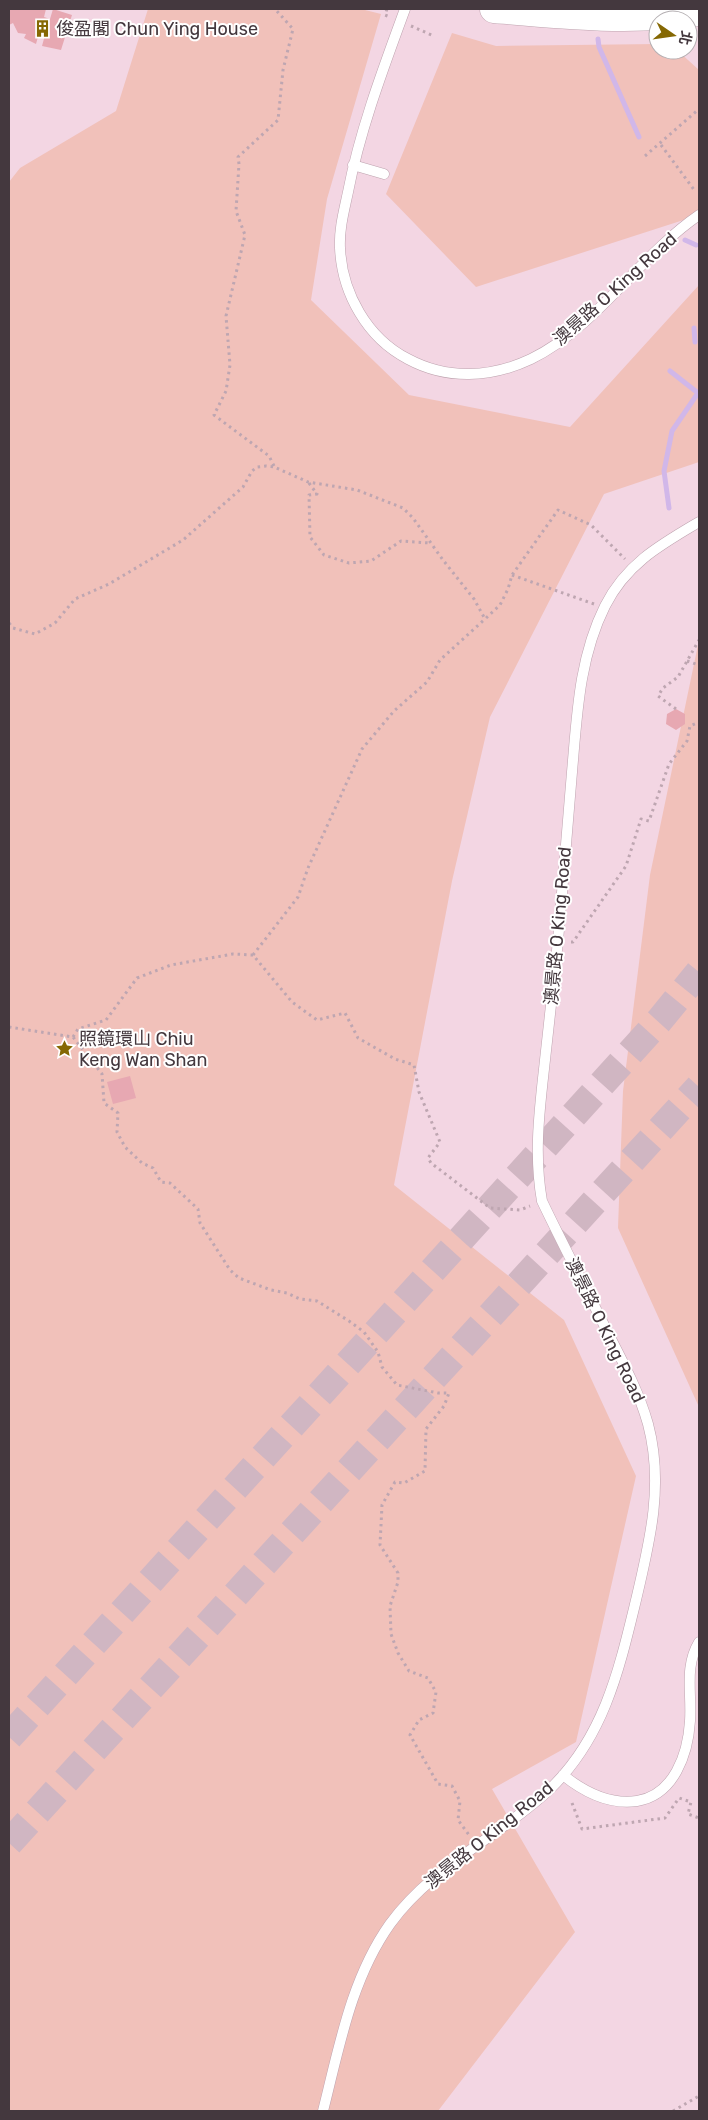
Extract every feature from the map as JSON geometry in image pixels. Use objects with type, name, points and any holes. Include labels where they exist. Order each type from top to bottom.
[{"type":"main road","points":[[494,9],[609,17],[648,16]]},
{"type":"lane","name":"澳景路 O King Road","points":[[405,9],[353,165],[342,224],[340,247],[347,285],[361,314],[379,338],[404,357],[426,367],[454,374],[483,374],[500,371],[531,358],[573,331],[668,240],[699,215]]},
{"type":"lane","points":[[353,165],[384,174]]},
{"type":"lane","name":"澳景路 O King Road","points":[[323,2111],[352,2000],[365,1967],[380,1938],[401,1910],[420,1890],[534,1803],[563,1775],[582,1752],[598,1725],[616,1680],[648,1551],[655,1510],[656,1481],[652,1442],[638,1393],[542,1201],[538,1177],[536,1139],[558,941],[578,692],[589,646],[604,608],[618,584],[632,567],[648,554],[699,522]]},
{"type":"lane","points":[[563,1775],[582,1790],[617,1801],[642,1800],[658,1794],[669,1784],[678,1767],[688,1736],[690,1721],[690,1665],[693,1652],[699,1642]]},
{"type":"path","points":[[274,466],[269,456],[214,415],[226,390],[230,365],[226,316],[245,235],[236,211],[240,164],[238,157],[278,120],[283,70],[293,29],[275,9]]},
{"type":"path","points":[[645,156],[699,109]]},
{"type":"path","points":[[661,145],[695,191]]},
{"type":"path","points":[[9,623],[13,628],[35,634],[55,623],[75,600],[109,584],[183,540],[243,486],[252,471],[257,467],[274,466],[308,482],[357,490],[402,508],[413,518],[474,599],[485,619]]},
{"type":"path","points":[[308,482],[317,494],[309,495],[310,537],[324,555],[349,563],[371,561],[401,541],[431,543]]},
{"type":"path","points":[[253,955],[298,897],[308,868],[362,748],[394,711],[427,682],[440,660],[500,605],[512,575],[558,510],[591,525],[632,567]]},
{"type":"path","points":[[512,575],[604,608]]},
{"type":"path","points":[[676,709],[658,696],[663,688],[678,677],[699,640]]},
{"type":"path","points":[[687,661],[699,665]]},
{"type":"path","points":[[558,941],[572,942],[626,866],[641,819],[649,821],[669,764],[687,741],[690,726],[699,722]]},
{"type":"path","points":[[73,1037],[78,1029],[106,1020],[138,978],[171,965],[233,954],[253,955],[292,1002],[316,1020],[345,1013],[358,1038],[395,1059],[414,1065],[419,1092],[440,1142],[428,1158],[431,1163],[490,1208],[520,1210],[542,1201]]},
{"type":"path","points":[[9,1026],[73,1037],[102,1074],[104,1103],[118,1113],[117,1132],[125,1147],[142,1163],[153,1168],[161,1182],[170,1183],[198,1209],[200,1223],[230,1270],[239,1278],[300,1299],[317,1301],[349,1321],[364,1332],[378,1352],[382,1367],[397,1385],[438,1393],[449,1392],[444,1406],[426,1429],[425,1471],[404,1483],[395,1482],[382,1505],[380,1545],[398,1573],[398,1582],[390,1606],[392,1634],[398,1653],[409,1671],[428,1678],[436,1692],[433,1713],[419,1720],[410,1735],[438,1784],[452,1786],[460,1801],[458,1820],[468,1834],[479,1844]]},
{"type":"path","points":[[572,1803],[582,1829],[665,1818],[680,1798],[691,1802],[688,1814],[699,1818]]},
{"type":"path","points":[[673,2111],[699,2096]]},
{"type":"shaded area","points":[[148,9],[361,9],[381,14],[327,199],[311,300],[409,395],[570,427],[699,285],[699,462],[604,494],[490,717],[452,881],[394,1185],[564,1320],[636,1476],[576,1742],[492,1789],[575,1932],[438,2111],[9,2111],[9,182],[20,168],[116,111]]},
{"type":"shaded area","points":[[452,33],[496,46],[648,44],[648,60],[688,60],[699,70],[699,215],[476,287],[386,194]]},
{"type":"shaded area","points":[[699,640],[699,1407],[618,1228],[623,1091],[650,875]]},
{"type":"building","name":"俊盈閣 Chun Ying House","points":[[9,9],[46,9],[44,17],[50,19],[53,9],[72,15],[61,50],[42,46],[45,35],[39,33],[36,44],[24,38],[26,34],[18,33],[13,23],[9,25]]},
{"type":"building","points":[[676,709],[685,714],[685,724],[676,730],[666,724],[667,714]]},
{"type":"building","points":[[130,1076],[136,1098],[113,1104],[107,1082]]},
{"type":"waterway","points":[[598,39],[599,47],[639,137]]},
{"type":"waterway","points":[[685,240],[696,245]]},
{"type":"waterway","points":[[694,328],[695,342]]},
{"type":"waterway","points":[[669,508],[664,471],[672,431],[698,393],[670,371]]},
{"type":"tunnel","points":[[9,1737],[659,1021],[699,972]]},
{"type":"tunnel","points":[[9,1843],[699,1087]]},
{"type":"place","name":"俊盈閣 Chun Ying House","points":[[42,29]]},
{"type":"place","name":"照鏡環山 Chiu Keng Wan Shan","points":[[65,1049]]}]
